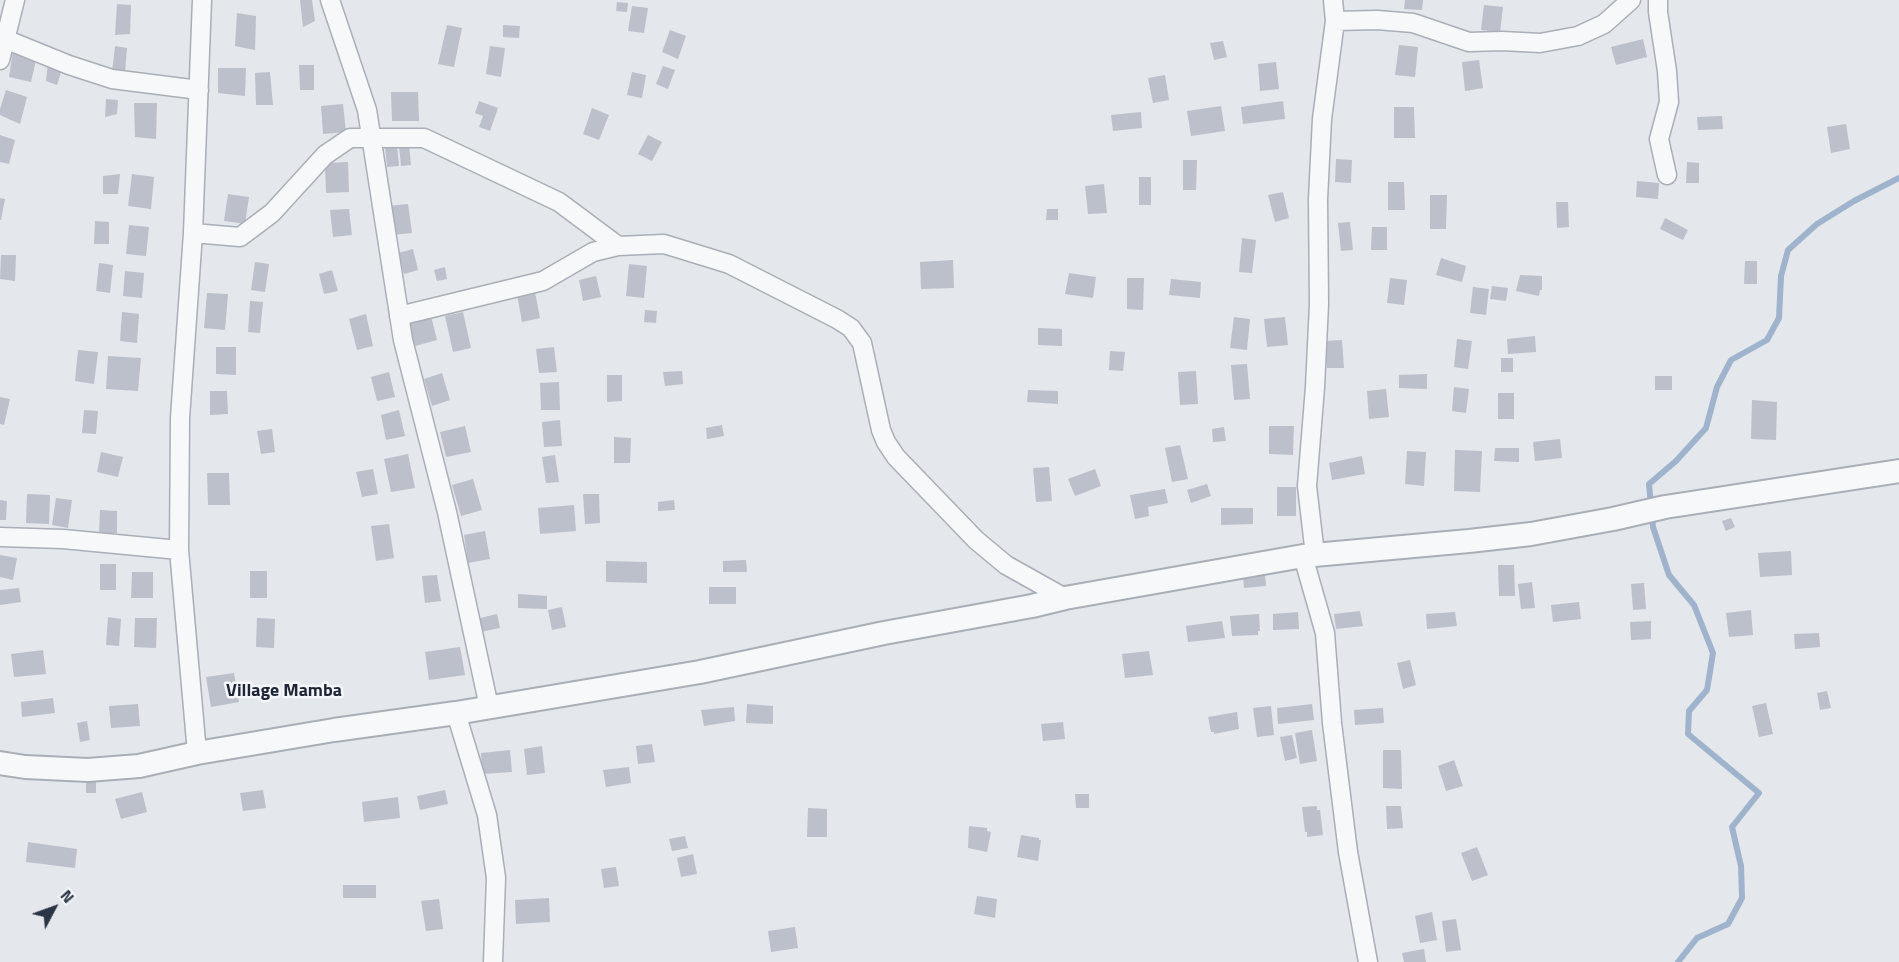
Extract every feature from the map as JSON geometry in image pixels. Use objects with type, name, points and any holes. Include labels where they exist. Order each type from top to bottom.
[{"type":"street","points":[[0,60],[3,37],[15,0]]},
{"type":"street","points":[[197,753],[179,550],[180,418],[193,233],[202,0]]},
{"type":"street","points":[[330,0],[367,110],[403,340],[447,512],[489,707]]},
{"type":"street","points":[[1334,0],[1335,21],[1322,119],[1318,199],[1319,304],[1316,387],[1307,486],[1309,556],[1325,633],[1336,758],[1348,852],[1368,962]]},
{"type":"street","points":[[1335,21],[1377,20],[1413,23],[1469,42],[1540,43],[1578,36],[1604,24],[1631,0]]},
{"type":"street","points":[[1658,0],[1669,102],[1659,139],[1667,175]]},
{"type":"street","points":[[3,37],[69,65],[112,79],[199,90]]},
{"type":"street","points":[[193,233],[240,237],[272,213],[325,155],[350,138],[424,138],[559,202],[618,246]]},
{"type":"street","points":[[399,316],[543,281],[593,252],[618,246],[664,244],[729,264],[851,328],[862,343],[881,430],[896,457],[976,540],[1006,565],[1065,598]]},
{"type":"street","points":[[0,763],[25,767],[88,770],[139,766],[197,753],[334,730],[456,713],[700,672],[1065,598],[1309,556],[1469,542],[1531,534],[1665,507],[1899,471]]},
{"type":"street","points":[[0,537],[63,539],[179,550]]},
{"type":"street","points":[[456,713],[487,815],[496,878],[493,962]]},
{"type":"building","points":[[300,0],[312,0],[315,21],[303,27]]},
{"type":"building","points":[[1405,0],[1423,0],[1422,10],[1404,9]]},
{"type":"building","points":[[617,2],[628,3],[627,12],[616,11]]},
{"type":"building","points":[[117,4],[131,5],[130,34],[115,35]]},
{"type":"building","points":[[1484,5],[1503,7],[1500,32],[1481,30]]},
{"type":"building","points":[[632,6],[648,8],[644,33],[628,31]]},
{"type":"building","points":[[237,13],[256,16],[255,50],[235,46]]},
{"type":"building","points":[[447,25],[462,28],[454,67],[438,64]]},
{"type":"building","points":[[503,25],[520,26],[519,38],[503,37]]},
{"type":"building","points":[[670,30],[686,36],[678,59],[662,52]]},
{"type":"building","points":[[1643,39],[1647,57],[1616,65],[1611,47]]},
{"type":"building","points":[[1223,41],[1227,57],[1214,60],[1210,43]]},
{"type":"building","points":[[1399,45],[1418,47],[1415,77],[1395,75]]},
{"type":"building","points":[[115,46],[127,48],[125,73],[112,73]]},
{"type":"building","points":[[490,46],[505,48],[501,77],[486,74]]},
{"type":"building","points":[[13,50],[37,56],[31,82],[9,77]]},
{"type":"building","points":[[1479,60],[1483,88],[1465,91],[1462,62]]},
{"type":"building","points":[[48,62],[62,69],[57,85],[46,81]]},
{"type":"building","points":[[1276,62],[1279,89],[1260,91],[1258,64]]},
{"type":"building","points":[[299,65],[314,65],[314,90],[300,90]]},
{"type":"building","points":[[663,66],[675,70],[668,89],[656,84]]},
{"type":"building","points":[[218,68],[246,68],[245,96],[218,93]]},
{"type":"building","points":[[270,72],[273,105],[256,105],[255,73]]},
{"type":"building","points":[[632,72],[646,75],[642,98],[627,95]]},
{"type":"building","points":[[1165,75],[1169,100],[1153,103],[1148,78]]},
{"type":"building","points":[[6,90],[27,97],[20,124],[0,115]]},
{"type":"building","points":[[391,92],[418,92],[419,121],[392,121]]},
{"type":"building","points":[[106,99],[118,100],[117,114],[105,117]]},
{"type":"building","points":[[479,101],[498,108],[490,131],[479,127],[483,116],[475,113]]},
{"type":"building","points":[[1283,101],[1285,119],[1243,124],[1241,107]]},
{"type":"building","points":[[134,103],[157,103],[156,139],[135,137]]},
{"type":"building","points":[[343,104],[346,132],[323,134],[321,106]]},
{"type":"building","points":[[1221,106],[1225,131],[1191,136],[1187,111]]},
{"type":"building","points":[[1394,107],[1414,107],[1415,138],[1394,138]]},
{"type":"building","points":[[592,108],[609,115],[599,140],[583,134]]},
{"type":"building","points":[[1141,112],[1142,128],[1113,131],[1111,115]]},
{"type":"building","points":[[1722,116],[1723,129],[1698,130],[1697,117]]},
{"type":"building","points":[[1846,124],[1850,149],[1831,153],[1827,127]]},
{"type":"building","points":[[0,135],[15,140],[9,164],[0,162]]},
{"type":"building","points":[[648,135],[662,142],[652,161],[638,154]]},
{"type":"building","points":[[409,145],[411,165],[401,166],[399,146]]},
{"type":"building","points":[[397,146],[399,166],[387,167],[385,147]]},
{"type":"building","points":[[1336,159],[1352,160],[1351,183],[1335,182]]},
{"type":"building","points":[[1183,160],[1197,160],[1196,190],[1183,190]]},
{"type":"building","points":[[348,162],[349,192],[326,193],[325,163]]},
{"type":"building","points":[[1687,162],[1699,163],[1699,183],[1686,183]]},
{"type":"building","points":[[120,174],[118,194],[103,194],[103,176]]},
{"type":"building","points":[[132,174],[154,177],[151,209],[128,206]]},
{"type":"building","points":[[1139,177],[1151,177],[1151,205],[1139,205]]},
{"type":"building","points":[[1637,181],[1659,183],[1658,199],[1636,197]]},
{"type":"building","points":[[1388,182],[1404,182],[1405,210],[1388,210]]},
{"type":"building","points":[[1104,184],[1107,213],[1088,214],[1085,186]]},
{"type":"building","points":[[1283,192],[1289,218],[1275,222],[1268,195]]},
{"type":"building","points":[[228,194],[249,197],[245,224],[224,221]]},
{"type":"building","points":[[1430,195],[1447,195],[1446,229],[1430,229]]},
{"type":"building","points":[[0,198],[5,199],[1,220],[0,220]]},
{"type":"building","points":[[1556,202],[1568,202],[1569,227],[1557,228]]},
{"type":"building","points":[[408,204],[412,233],[391,235],[387,206]]},
{"type":"building","points":[[349,209],[352,235],[333,237],[330,210]]},
{"type":"building","points":[[1047,209],[1058,209],[1058,220],[1046,220]]},
{"type":"building","points":[[1665,218],[1688,230],[1683,240],[1660,229]]},
{"type":"building","points":[[95,221],[109,222],[109,244],[94,244]]},
{"type":"building","points":[[1350,222],[1353,250],[1341,251],[1338,223]]},
{"type":"building","points":[[129,225],[149,227],[146,256],[126,254]]},
{"type":"building","points":[[1372,227],[1387,227],[1387,250],[1371,250]]},
{"type":"building","points":[[1242,238],[1256,240],[1252,273],[1239,272]]},
{"type":"building","points":[[413,249],[418,270],[404,274],[398,253]]},
{"type":"building","points":[[1,255],[16,255],[15,281],[0,279]]},
{"type":"building","points":[[1441,258],[1466,266],[1462,282],[1436,275]]},
{"type":"building","points":[[953,260],[954,288],[921,289],[920,262]]},
{"type":"building","points":[[1745,261],[1757,261],[1757,284],[1744,284]]},
{"type":"building","points":[[255,262],[269,264],[265,292],[251,290]]},
{"type":"building","points":[[99,263],[113,265],[110,293],[96,291]]},
{"type":"building","points":[[629,264],[647,266],[644,298],[626,296]]},
{"type":"building","points":[[445,267],[447,279],[437,281],[434,270]]},
{"type":"building","points":[[332,270],[338,291],[324,294],[319,274]]},
{"type":"building","points":[[125,271],[144,273],[142,298],[123,296]]},
{"type":"building","points":[[1069,273],[1096,277],[1093,298],[1065,294]]},
{"type":"building","points":[[1520,275],[1542,276],[1542,290],[1539,296],[1516,291]]},
{"type":"building","points":[[596,276],[601,297],[583,301],[579,280]]},
{"type":"building","points":[[1127,278],[1144,278],[1143,310],[1127,309]]},
{"type":"building","points":[[1390,278],[1407,280],[1404,305],[1387,303]]},
{"type":"building","points":[[1171,279],[1201,282],[1200,298],[1169,295]]},
{"type":"building","points":[[1492,286],[1508,288],[1506,301],[1490,299]]},
{"type":"building","points":[[1473,287],[1489,289],[1486,315],[1470,313]]},
{"type":"building","points":[[535,292],[540,318],[522,322],[517,295]]},
{"type":"building","points":[[207,293],[228,294],[225,330],[204,328]]},
{"type":"building","points":[[250,301],[263,302],[260,333],[248,332]]},
{"type":"building","points":[[645,310],[657,311],[656,323],[644,322]]},
{"type":"building","points":[[122,312],[139,314],[137,343],[120,341]]},
{"type":"building","points":[[430,312],[437,340],[415,346],[408,318]]},
{"type":"building","points":[[463,312],[471,348],[453,352],[445,316]]},
{"type":"building","points":[[366,314],[373,346],[357,350],[349,319]]},
{"type":"building","points":[[1234,317],[1250,319],[1247,350],[1230,348]]},
{"type":"building","points":[[1285,317],[1288,345],[1267,347],[1264,319]]},
{"type":"building","points":[[1038,328],[1062,329],[1062,346],[1038,345]]},
{"type":"building","points":[[1535,336],[1536,352],[1508,354],[1507,339]]},
{"type":"building","points":[[1457,339],[1472,341],[1468,369],[1454,367]]},
{"type":"building","points":[[1342,340],[1344,368],[1327,368],[1325,341]]},
{"type":"building","points":[[216,347],[236,347],[236,375],[216,374]]},
{"type":"building","points":[[554,347],[557,372],[539,373],[536,349]]},
{"type":"building","points":[[78,350],[98,352],[94,384],[75,381]]},
{"type":"building","points":[[1110,351],[1125,352],[1123,371],[1109,370]]},
{"type":"building","points":[[108,356],[141,358],[138,391],[106,389]]},
{"type":"building","points":[[1501,358],[1513,358],[1513,372],[1501,372]]},
{"type":"building","points":[[1247,364],[1250,399],[1234,400],[1231,365]]},
{"type":"building","points":[[682,371],[683,384],[665,386],[663,372]]},
{"type":"building","points":[[1196,371],[1198,404],[1180,405],[1178,372]]},
{"type":"building","points":[[389,372],[395,397],[377,401],[371,377]]},
{"type":"building","points":[[442,373],[450,400],[432,406],[424,379]]},
{"type":"building","points":[[1427,374],[1427,389],[1399,388],[1399,375]]},
{"type":"building","points":[[607,375],[622,375],[622,401],[607,402]]},
{"type":"building","points":[[1655,376],[1672,376],[1672,390],[1655,390]]},
{"type":"building","points":[[559,382],[560,410],[541,410],[540,383]]},
{"type":"building","points":[[1454,387],[1469,389],[1466,413],[1452,411]]},
{"type":"building","points":[[1386,389],[1389,417],[1369,419],[1367,391]]},
{"type":"building","points":[[1028,390],[1058,391],[1058,404],[1027,402]]},
{"type":"building","points":[[210,391],[227,391],[228,414],[210,415]]},
{"type":"building","points":[[1498,393],[1514,393],[1514,419],[1498,419]]},
{"type":"building","points":[[0,397],[10,399],[4,425],[0,424]]},
{"type":"building","points":[[1752,400],[1777,402],[1776,440],[1751,439]]},
{"type":"building","points":[[84,410],[98,411],[96,434],[82,433]]},
{"type":"building","points":[[399,410],[405,436],[386,440],[381,415]]},
{"type":"building","points":[[560,420],[562,446],[544,447],[542,422]]},
{"type":"building","points":[[722,425],[724,436],[707,439],[706,428]]},
{"type":"building","points":[[465,426],[471,452],[446,457],[440,432]]},
{"type":"building","points":[[1269,426],[1294,426],[1293,455],[1269,454]]},
{"type":"building","points":[[1224,427],[1226,441],[1213,442],[1212,429]]},
{"type":"building","points":[[272,429],[275,452],[261,454],[257,431]]},
{"type":"building","points":[[614,437],[631,438],[630,463],[614,463]]},
{"type":"building","points":[[1560,439],[1562,458],[1535,461],[1533,442]]},
{"type":"building","points":[[1180,445],[1188,479],[1172,482],[1165,448]]},
{"type":"building","points":[[1495,448],[1519,448],[1519,462],[1494,461]]},
{"type":"building","points":[[1455,450],[1482,451],[1480,492],[1454,491]]},
{"type":"building","points":[[1407,451],[1426,452],[1424,486],[1405,484]]},
{"type":"building","points":[[101,452],[123,457],[118,477],[97,472]]},
{"type":"building","points":[[408,454],[415,488],[391,492],[384,459]]},
{"type":"building","points":[[555,455],[559,482],[546,483],[542,457]]},
{"type":"building","points":[[1362,456],[1365,474],[1332,480],[1329,463]]},
{"type":"building","points":[[1049,467],[1052,501],[1036,502],[1033,468]]},
{"type":"building","points":[[373,469],[378,494],[362,497],[356,472]]},
{"type":"building","points":[[1095,469],[1101,486],[1075,496],[1068,479]]},
{"type":"building","points":[[207,473],[229,473],[230,505],[208,505]]},
{"type":"building","points":[[473,479],[482,510],[461,516],[452,485]]},
{"type":"building","points":[[1207,484],[1211,496],[1191,503],[1187,490]]},
{"type":"building","points":[[1277,487],[1296,487],[1296,516],[1277,516]]},
{"type":"building","points":[[1165,489],[1168,503],[1148,507],[1149,516],[1135,519],[1130,495]]},
{"type":"building","points":[[27,494],[50,495],[49,524],[26,523]]},
{"type":"building","points":[[583,494],[599,494],[600,523],[585,524]]},
{"type":"building","points":[[56,498],[72,500],[68,528],[52,525]]},
{"type":"building","points":[[0,500],[7,501],[6,520],[0,520]]},
{"type":"building","points":[[674,500],[675,510],[658,511],[658,502]]},
{"type":"building","points":[[574,505],[576,531],[540,534],[538,508]]},
{"type":"building","points":[[1221,508],[1253,508],[1253,524],[1221,525]]},
{"type":"building","points":[[100,510],[117,511],[117,533],[99,533]]},
{"type":"building","points":[[1731,518],[1735,527],[1726,531],[1722,521]]},
{"type":"building","points":[[389,524],[394,558],[376,561],[371,526]]},
{"type":"building","points":[[485,531],[490,559],[468,563],[464,535]]},
{"type":"building","points":[[1791,551],[1792,575],[1760,577],[1758,553]]},
{"type":"building","points":[[0,555],[17,558],[13,580],[0,577]]},
{"type":"building","points":[[746,560],[747,572],[723,572],[723,561]]},
{"type":"building","points":[[606,561],[647,562],[647,583],[606,582]]},
{"type":"building","points":[[100,564],[116,564],[116,590],[100,590]]},
{"type":"building","points":[[1498,565],[1514,565],[1515,596],[1499,596]]},
{"type":"building","points":[[250,571],[267,571],[267,598],[250,598]]},
{"type":"building","points":[[132,572],[153,572],[153,598],[131,598]]},
{"type":"building","points":[[1265,574],[1266,586],[1244,588],[1243,576]]},
{"type":"building","points":[[437,575],[441,601],[425,603],[422,576]]},
{"type":"building","points":[[1532,582],[1535,608],[1521,609],[1518,584]]},
{"type":"building","points":[[1644,583],[1646,609],[1633,610],[1631,584]]},
{"type":"building","points":[[709,587],[736,587],[736,604],[709,604]]},
{"type":"building","points":[[19,588],[21,602],[0,605],[0,590]]},
{"type":"building","points":[[518,594],[547,596],[547,609],[518,608]]},
{"type":"building","points":[[1579,602],[1581,619],[1553,622],[1551,605]]},
{"type":"building","points":[[562,607],[566,627],[552,630],[548,610]]},
{"type":"building","points":[[1751,610],[1753,635],[1729,637],[1726,613]]},
{"type":"building","points":[[1360,611],[1363,626],[1336,629],[1334,614]]},
{"type":"building","points":[[1298,612],[1299,629],[1273,630],[1273,614]]},
{"type":"building","points":[[1455,612],[1457,626],[1427,629],[1426,614]]},
{"type":"building","points":[[497,614],[500,628],[476,633],[472,620]]},
{"type":"building","points":[[1259,614],[1260,631],[1258,635],[1232,636],[1230,616]]},
{"type":"building","points":[[108,617],[121,619],[119,646],[106,645]]},
{"type":"building","points":[[135,618],[157,618],[156,648],[134,647]]},
{"type":"building","points":[[257,618],[275,619],[274,648],[256,647]]},
{"type":"building","points":[[1222,621],[1225,638],[1188,642],[1186,626]]},
{"type":"building","points":[[1651,621],[1651,639],[1631,640],[1630,622]]},
{"type":"building","points":[[1819,633],[1820,647],[1795,649],[1794,634]]},
{"type":"building","points":[[460,647],[465,675],[429,680],[425,652]]},
{"type":"building","points":[[43,650],[46,674],[14,677],[11,654]]},
{"type":"building","points":[[1149,651],[1153,675],[1125,678],[1122,654]]},
{"type":"building","points":[[1410,660],[1416,685],[1403,689],[1397,663]]},
{"type":"building","points":[[234,673],[239,702],[211,707],[206,677]]},
{"type":"building","points":[[1827,691],[1831,708],[1820,710],[1817,693]]},
{"type":"building","points":[[53,698],[55,713],[22,717],[21,702]]},
{"type":"building","points":[[1766,703],[1773,734],[1759,737],[1752,706]]},
{"type":"building","points":[[138,704],[140,726],[111,728],[109,706]]},
{"type":"building","points":[[747,704],[773,706],[773,724],[746,723]]},
{"type":"building","points":[[1312,704],[1314,720],[1278,724],[1277,708]]},
{"type":"building","points":[[1271,706],[1274,735],[1257,737],[1253,708]]},
{"type":"building","points":[[734,707],[735,721],[704,726],[701,710]]},
{"type":"building","points":[[1383,708],[1384,723],[1355,725],[1354,710]]},
{"type":"building","points":[[1237,712],[1239,729],[1214,734],[1211,732],[1208,717]]},
{"type":"building","points":[[87,721],[90,740],[80,742],[77,723]]},
{"type":"building","points":[[1063,722],[1065,739],[1043,741],[1041,724]]},
{"type":"building","points":[[1312,730],[1317,761],[1300,764],[1295,733]]},
{"type":"building","points":[[1292,735],[1297,758],[1285,761],[1280,737]]},
{"type":"building","points":[[652,744],[655,762],[638,764],[636,746]]},
{"type":"building","points":[[542,746],[545,773],[527,775],[524,749]]},
{"type":"building","points":[[510,750],[512,772],[482,774],[481,753]]},
{"type":"building","points":[[1383,750],[1401,750],[1402,789],[1383,788]]},
{"type":"building","points":[[1454,760],[1463,786],[1446,791],[1438,766]]},
{"type":"building","points":[[629,767],[631,783],[606,787],[603,770]]},
{"type":"building","points":[[86,782],[96,782],[96,793],[86,793]]},
{"type":"building","points":[[263,790],[266,808],[243,811],[240,793]]},
{"type":"building","points":[[445,790],[448,804],[420,810],[417,796]]},
{"type":"building","points":[[142,792],[147,812],[121,819],[115,799]]},
{"type":"building","points":[[1075,794],[1089,794],[1089,808],[1076,808]]},
{"type":"building","points":[[398,797],[400,818],[364,822],[362,802]]},
{"type":"building","points":[[1317,806],[1317,810],[1320,810],[1323,835],[1307,837],[1302,807]]},
{"type":"building","points":[[1386,806],[1401,806],[1403,828],[1387,829]]},
{"type":"building","points":[[808,808],[827,809],[827,837],[807,837]]},
{"type":"building","points":[[969,826],[987,828],[987,831],[991,832],[987,852],[968,848]]},
{"type":"building","points":[[1021,835],[1041,840],[1038,861],[1017,857]]},
{"type":"building","points":[[685,836],[688,848],[672,851],[669,839]]},
{"type":"building","points":[[28,842],[77,849],[75,868],[26,862]]},
{"type":"building","points":[[1477,847],[1488,875],[1472,881],[1461,853]]},
{"type":"building","points":[[693,854],[697,874],[681,877],[677,858]]},
{"type":"building","points":[[616,867],[619,886],[604,888],[601,869]]},
{"type":"building","points":[[343,885],[376,885],[376,898],[343,898]]},
{"type":"building","points":[[977,896],[997,899],[995,918],[974,914]]},
{"type":"building","points":[[549,898],[550,922],[516,924],[515,900]]},
{"type":"building","points":[[439,899],[443,929],[426,931],[421,901]]},
{"type":"building","points":[[1432,912],[1437,940],[1420,943],[1415,916]]},
{"type":"building","points":[[1456,919],[1461,950],[1446,952],[1442,921]]},
{"type":"building","points":[[795,927],[798,948],[771,952],[768,931]]},
{"type":"building","points":[[1424,949],[1426,962],[1404,962],[1402,953]]},
{"type":"waterway","points":[[1651,506],[1649,484],[1676,461],[1706,428],[1717,387],[1731,360],[1767,340],[1779,318],[1781,276],[1788,250],[1817,224],[1854,201],[1899,178]]},
{"type":"waterway","points":[[1652,516],[1653,527],[1669,575],[1694,605],[1713,653],[1707,690],[1689,711],[1688,734],[1759,793],[1732,827],[1741,866],[1742,898],[1728,924],[1697,938],[1678,962]]},
{"type":"district","name":"Village Mamba","points":[[284,692]]}]
